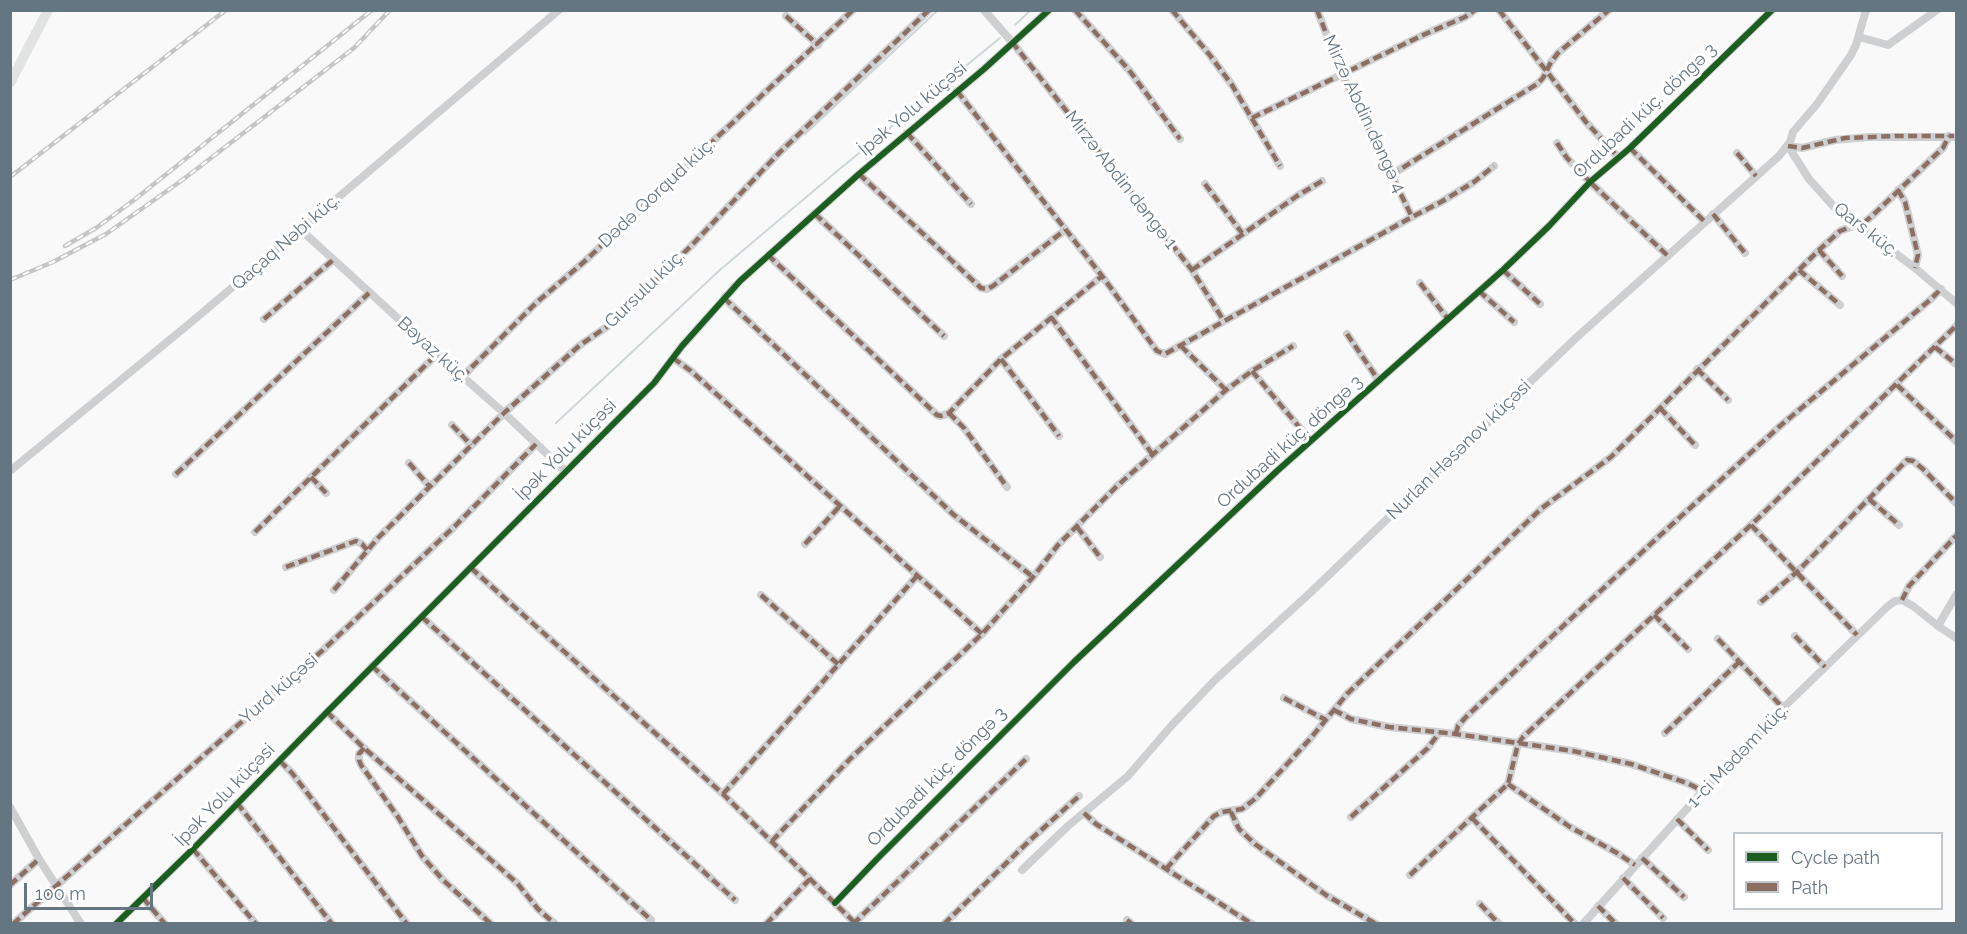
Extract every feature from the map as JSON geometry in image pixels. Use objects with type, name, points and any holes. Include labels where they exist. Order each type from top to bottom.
[{"type":"main road","points":[[10,83],[48,10]]},
{"type":"street","name":"Qaçaq Nəbi küç.","points":[[10,471],[195,319],[559,10]]},
{"type":"street","name":"Dədə Qorqud küç.","points":[[462,377],[536,303],[585,261],[853,10]]},
{"type":"street","name":"Gursulu küç.","points":[[334,590],[367,550],[429,486],[504,413],[580,345],[611,324],[692,245],[778,154],[928,10]]},
{"type":"street","points":[[984,10],[1012,42]]},
{"type":"street","name":"İpək Yolu küçəsi","points":[[116,924],[654,383],[724,298],[768,255],[859,174],[1049,10]]},
{"type":"street","points":[[1075,10],[1129,70],[1180,139]]},
{"type":"street","points":[[1172,10],[1232,85],[1280,166]]},
{"type":"street","name":"Mirzə Abdin dəngə 4","points":[[1317,10],[1342,74],[1412,216]]},
{"type":"street","points":[[1252,118],[1465,17],[1475,10]]},
{"type":"street","points":[[1499,10],[1586,122],[1618,157]]},
{"type":"street","points":[[1391,174],[1538,84],[1558,53],[1609,10]]},
{"type":"street","name":"Ordubadi küç. döngə 3","points":[[835,903],[1074,662],[1311,441],[1503,270],[1550,226],[1590,182],[1630,148],[1772,10]]},
{"type":"street","name":"Nurlan Həsənov küçəsi","points":[[1022,870],[1128,776],[1172,724],[1224,671],[1310,594],[1577,337],[1779,156],[1788,146],[1793,132],[1845,66],[1859,37],[1866,10]]},
{"type":"street","points":[[1859,37],[1888,45],[1936,10]]},
{"type":"street","points":[[786,16],[818,45]]},
{"type":"street","name":"Mirzə Abdin dəngə 1","points":[[1012,42],[1192,270],[1224,321]]},
{"type":"street","points":[[957,91],[1102,276],[1157,351],[1165,354],[1457,193],[1494,166]]},
{"type":"street","points":[[907,133],[972,204]]},
{"type":"street","points":[[1788,146],[1802,148],[1834,140],[1869,137],[1953,136]]},
{"type":"street","points":[[1166,869],[1214,816],[1242,810],[1256,798],[1347,694],[1542,508],[1611,457],[1819,250],[1840,231],[1866,222],[1953,136]]},
{"type":"street","points":[[1557,143],[1567,158],[1590,182],[1668,256]]},
{"type":"street","name":"Qars küç.","points":[[1788,146],[1820,193],[1835,208],[1915,268],[1956,303]]},
{"type":"street","points":[[1630,148],[1705,222]]},
{"type":"street","points":[[1737,153],[1756,176]]},
{"type":"street","points":[[859,174],[981,288],[987,289],[993,286],[1065,230]]},
{"type":"street","points":[[1192,270],[1242,233],[1322,181]]},
{"type":"street","points":[[1205,184],[1242,233]]},
{"type":"street","points":[[1898,190],[1905,202],[1918,255],[1915,268]]},
{"type":"street","points":[[814,214],[944,336]]},
{"type":"street","points":[[1713,214],[1745,253]]},
{"type":"street","name":"Bəyaz küç.","points":[[300,229],[565,471]]},
{"type":"street","points":[[1819,250],[1842,276]]},
{"type":"street","points":[[768,255],[937,415],[944,416],[1001,359],[1102,276]]},
{"type":"street","points":[[264,319],[333,260]]},
{"type":"street","points":[[1503,270],[1540,304]]},
{"type":"street","points":[[1799,270],[1839,305]]},
{"type":"street","points":[[1420,283],[1448,319]]},
{"type":"street","points":[[1456,734],[1458,726],[1466,717],[1655,540],[1780,426],[1941,289]]},
{"type":"street","points":[[1479,291],[1515,322]]},
{"type":"street","points":[[176,474],[369,293]]},
{"type":"street","points":[[724,298],[954,516],[1033,577]]},
{"type":"street","points":[[1051,317],[1153,455]]},
{"type":"street","points":[[1410,875],[1508,784],[1518,744],[1532,728],[1751,525],[1956,327]]},
{"type":"street","points":[[1347,334],[1379,381]]},
{"type":"street","points":[[1181,346],[1226,390]]},
{"type":"street","points":[[771,841],[851,758],[982,633],[1033,577],[1058,545],[1117,486],[1226,390],[1293,346]]},
{"type":"street","points":[[1935,348],[1956,364]]},
{"type":"street","points":[[255,532],[437,354]]},
{"type":"street","points":[[673,358],[691,371],[982,633]]},
{"type":"street","points":[[1001,359],[1059,436]]},
{"type":"street","points":[[1697,369],[1728,400]]},
{"type":"street","points":[[1252,371],[1311,441]]},
{"type":"street","points":[[1897,385],[1956,441]]},
{"type":"street","points":[[1660,408],[1695,445]]},
{"type":"street","points":[[949,413],[964,428],[1007,487]]},
{"type":"street","points":[[452,425],[471,445]]},
{"type":"street","name":"Yurd küçəsi","points":[[13,924],[323,650],[455,526],[536,444]]},
{"type":"street","points":[[1761,602],[1797,572],[1907,460],[1910,459],[1923,469],[1956,502]]},
{"type":"street","points":[[409,463],[429,486]]},
{"type":"street","points":[[311,477],[326,493]]},
{"type":"street","points":[[1869,499],[1899,525]]},
{"type":"street","points":[[805,544],[840,506]]},
{"type":"street","points":[[1751,525],[1857,635]]},
{"type":"street","points":[[1077,526],[1100,557]]},
{"type":"street","points":[[1956,536],[1909,586],[1902,600],[1956,638]]},
{"type":"street","points":[[286,567],[356,541],[367,550]]},
{"type":"street","points":[[471,568],[723,794],[853,923],[1026,759]]},
{"type":"street","points":[[723,794],[917,576]]},
{"type":"street","points":[[761,595],[838,664]]},
{"type":"street","points":[[1938,626],[1956,596]]},
{"type":"street","name":"1-ci Mədəm küç.","points":[[1583,924],[1677,819],[1783,708],[1888,606],[1895,601],[1902,600]]},
{"type":"street","points":[[1654,615],[1688,649]]},
{"type":"street","points":[[422,617],[735,900]]},
{"type":"street","points":[[1795,636],[1825,667]]},
{"type":"street","points":[[1718,639],[1783,708]]},
{"type":"street","points":[[1665,733],[1739,662]]},
{"type":"street","points":[[372,666],[651,920]]},
{"type":"street","points":[[1284,698],[1326,720]]},
{"type":"street","points":[[1334,710],[1351,719],[1366,723],[1573,751],[1631,764],[1687,783],[1703,791]]},
{"type":"street","points":[[327,712],[364,748],[518,883],[538,909],[555,924]]},
{"type":"street","points":[[1351,817],[1428,748],[1439,733]]},
{"type":"street","points":[[364,748],[359,754],[361,765],[422,856],[443,880],[491,924]]},
{"type":"street","points":[[280,761],[292,773],[407,924]]},
{"type":"street","points":[[1508,784],[1570,827],[1635,865]]},
{"type":"street","points":[[944,924],[1079,796]]},
{"type":"street","points":[[237,803],[332,924]]},
{"type":"street","points":[[10,807],[39,859],[81,924]]},
{"type":"street","points":[[1231,812],[1239,829],[1255,844],[1326,895],[1376,924]]},
{"type":"street","points":[[1084,813],[1096,824],[1252,924]]},
{"type":"street","points":[[1472,818],[1575,924]]},
{"type":"street","points":[[1677,819],[1708,850]]},
{"type":"street","points":[[193,849],[256,924]]},
{"type":"street","points":[[1642,858],[1684,897]]},
{"type":"street","points":[[10,885],[39,859]]},
{"type":"street","points":[[1623,878],[1663,918]]},
{"type":"street","points":[[766,924],[810,879]]},
{"type":"street","points":[[143,898],[165,924]]},
{"type":"street","points":[[1480,904],[1499,924]]},
{"type":"street","points":[[1598,906],[1616,924]]},
{"type":"waterway","points":[[805,134],[938,10]]},
{"type":"waterway","points":[[1015,25],[1031,10]]},
{"type":"waterway","points":[[556,423],[721,269],[1000,38]]},
{"type":"railway","points":[[10,177],[226,10]]},
{"type":"railway","points":[[65,246],[96,228],[134,200],[372,10]]},
{"type":"railway","points":[[10,280],[53,262],[106,234],[181,181],[354,48],[390,10]]},
{"type":"marked path","points":[[462,377],[536,303],[585,261],[853,10]]},
{"type":"marked path","points":[[334,590],[378,538],[504,413],[580,345],[611,324],[692,245],[778,154],[929,10]]},
{"type":"marked path","points":[[1075,10],[1129,70],[1180,139]]},
{"type":"marked path","points":[[1172,10],[1232,85],[1280,166]]},
{"type":"marked path","points":[[1317,10],[1342,74],[1412,217]]},
{"type":"marked path","points":[[1252,118],[1465,17],[1475,10]]},
{"type":"marked path","points":[[1499,10],[1586,122],[1618,157]]},
{"type":"marked path","points":[[1391,175],[1537,84],[1558,53],[1609,10]]},
{"type":"marked path","points":[[786,16],[818,45]]},
{"type":"marked path","points":[[1012,42],[1192,270],[1224,321]]},
{"type":"marked path","points":[[957,91],[1102,276],[1157,351],[1165,354],[1441,202],[1474,182],[1494,166]]},
{"type":"marked path","points":[[907,133],[971,204]]},
{"type":"marked path","points":[[1166,869],[1214,816],[1222,812],[1242,809],[1256,798],[1347,694],[1505,543],[1542,508],[1611,457],[1819,250],[1840,231],[1866,221],[1872,216],[1943,148],[1949,136]]},
{"type":"marked path","points":[[1788,146],[1802,148],[1845,138],[1954,136]]},
{"type":"marked path","points":[[1557,143],[1567,158],[1590,182],[1668,256]]},
{"type":"marked path","points":[[1630,148],[1705,222]]},
{"type":"marked path","points":[[1737,153],[1756,176]]},
{"type":"marked path","points":[[859,174],[981,288],[987,289],[993,286],[1065,230]]},
{"type":"marked path","points":[[1192,270],[1322,181]]},
{"type":"marked path","points":[[1205,184],[1242,233]]},
{"type":"marked path","points":[[1898,190],[1905,202],[1918,255],[1915,268]]},
{"type":"marked path","points":[[815,214],[944,336]]},
{"type":"marked path","points":[[1713,214],[1745,253]]},
{"type":"marked path","points":[[1819,250],[1842,276]]},
{"type":"marked path","points":[[768,255],[937,415],[941,416],[949,413],[1001,359],[1102,276]]},
{"type":"marked path","points":[[264,319],[333,260]]},
{"type":"marked path","points":[[1503,270],[1540,304]]},
{"type":"marked path","points":[[1799,270],[1840,305]]},
{"type":"marked path","points":[[1420,283],[1448,319]]},
{"type":"marked path","points":[[1456,734],[1458,726],[1466,717],[1655,540],[1780,426],[1941,289]]},
{"type":"marked path","points":[[1479,291],[1514,322]]},
{"type":"marked path","points":[[176,474],[369,293]]},
{"type":"marked path","points":[[724,298],[954,515],[1033,577]]},
{"type":"marked path","points":[[1051,317],[1153,455]]},
{"type":"marked path","points":[[1410,875],[1508,784],[1518,744],[1523,737],[1751,525],[1956,326]]},
{"type":"marked path","points":[[1347,334],[1379,381]]},
{"type":"marked path","points":[[1181,346],[1226,390]]},
{"type":"marked path","points":[[772,841],[851,758],[982,634],[1058,545],[1117,486],[1226,390],[1293,346]]},
{"type":"marked path","points":[[1935,347],[1956,364]]},
{"type":"marked path","points":[[255,532],[437,354]]},
{"type":"marked path","points":[[673,358],[691,371],[982,634]]},
{"type":"marked path","points":[[1001,359],[1059,436]]},
{"type":"marked path","points":[[1697,369],[1728,400]]},
{"type":"marked path","points":[[1252,371],[1311,441]]},
{"type":"marked path","points":[[1897,385],[1956,441]]},
{"type":"marked path","points":[[1660,408],[1695,445]]},
{"type":"marked path","points":[[949,413],[964,428],[1007,487]]},
{"type":"marked path","points":[[452,425],[471,445]]},
{"type":"marked path","points":[[13,924],[323,650],[455,526],[536,444]]},
{"type":"marked path","points":[[1761,602],[1797,572],[1907,460],[1913,461],[1923,469],[1956,503]]},
{"type":"marked path","points":[[409,463],[429,486]]},
{"type":"marked path","points":[[311,477],[326,493]]},
{"type":"marked path","points":[[1869,499],[1899,525]]},
{"type":"marked path","points":[[805,544],[840,506]]},
{"type":"marked path","points":[[1751,525],[1857,635]]},
{"type":"marked path","points":[[1077,527],[1100,557]]},
{"type":"marked path","points":[[1902,600],[1909,586],[1956,536]]},
{"type":"marked path","points":[[286,567],[356,541],[367,550]]},
{"type":"marked path","points":[[471,568],[723,794],[854,922]]},
{"type":"marked path","points":[[723,794],[917,576]]},
{"type":"marked path","points":[[761,595],[838,664]]},
{"type":"marked path","points":[[1654,615],[1688,649]]},
{"type":"marked path","points":[[422,617],[735,900]]},
{"type":"marked path","points":[[1795,636],[1825,667]]},
{"type":"marked path","points":[[1718,639],[1783,708]]},
{"type":"marked path","points":[[1665,733],[1739,662]]},
{"type":"marked path","points":[[372,666],[651,920]]},
{"type":"marked path","points":[[1284,698],[1326,720]]},
{"type":"marked path","points":[[1334,710],[1351,719],[1389,727],[1573,751],[1631,764],[1687,783],[1703,791]]},
{"type":"marked path","points":[[327,712],[364,748],[517,883],[538,909],[555,924]]},
{"type":"marked path","points":[[1351,817],[1428,748],[1439,733]]},
{"type":"marked path","points":[[364,748],[359,754],[361,765],[422,856],[443,880],[491,924]]},
{"type":"marked path","points":[[853,924],[1026,759]]},
{"type":"marked path","points":[[280,761],[292,773],[407,924]]},
{"type":"marked path","points":[[1508,784],[1570,827],[1635,865]]},
{"type":"marked path","points":[[944,924],[1079,796]]},
{"type":"marked path","points":[[237,803],[332,924]]},
{"type":"marked path","points":[[1231,812],[1239,829],[1255,844],[1326,895],[1376,924]]},
{"type":"marked path","points":[[1084,813],[1096,824],[1252,924]]},
{"type":"marked path","points":[[1472,818],[1575,924]]},
{"type":"marked path","points":[[1677,819],[1708,850]]},
{"type":"marked path","points":[[193,849],[256,924]]},
{"type":"marked path","points":[[1642,858],[1684,897]]},
{"type":"marked path","points":[[10,885],[39,859]]},
{"type":"marked path","points":[[1623,878],[1663,918]]},
{"type":"marked path","points":[[766,924],[810,879]]},
{"type":"marked path","points":[[143,898],[165,924]]},
{"type":"marked path","points":[[1480,904],[1499,924]]},
{"type":"marked path","points":[[1598,906],[1616,924]]},
{"type":"marked path","points":[[1127,920],[1132,924]]},
{"type":"cycle path","points":[[116,924],[654,383],[682,346],[740,281],[859,174],[984,69],[1049,10]]},
{"type":"cycle path","points":[[835,903],[1074,662],[1277,471],[1503,270],[1590,182],[1630,148],[1772,10]]}]
